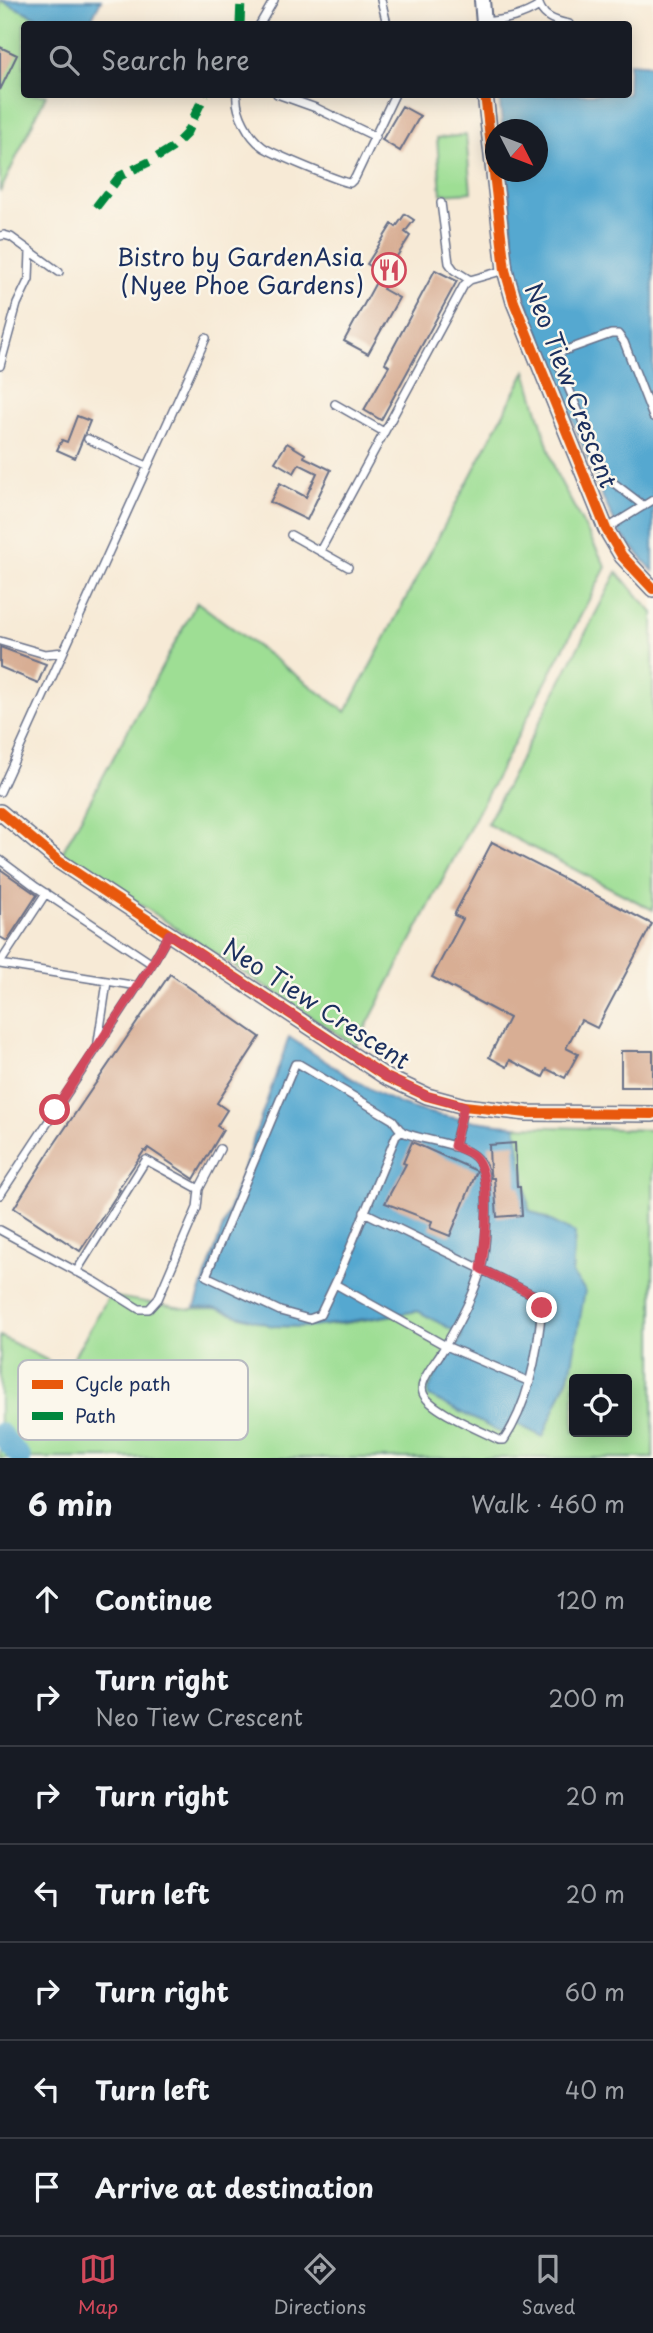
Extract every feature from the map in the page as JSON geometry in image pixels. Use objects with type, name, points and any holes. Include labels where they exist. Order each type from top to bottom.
[{"type":"street","points":[[482,0],[484,21]]},
{"type":"street","name":"Neo Tiew Crescent","points":[[485,98],[505,270],[514,302],[606,529],[622,556],[653,589]]},
{"type":"street","name":"Neo Tiew Crescent","points":[[0,812],[60,862],[386,1077],[427,1096],[464,1106],[527,1113],[653,1114]]},
{"type":"lane","points":[[262,21],[274,0]]},
{"type":"lane","points":[[381,0],[386,21]]},
{"type":"lane","points":[[497,21],[526,14],[539,3],[542,13],[555,21]]},
{"type":"lane","points":[[238,98],[245,126],[263,147],[345,183],[350,183],[355,178],[394,98]]},
{"type":"lane","points":[[288,98],[316,108],[376,137]]},
{"type":"lane","points":[[441,203],[449,263],[454,270],[470,279]]},
{"type":"lane","points":[[0,236],[4,234],[11,237],[59,272]]},
{"type":"lane","points":[[0,366],[17,304],[29,279],[30,251]]},
{"type":"lane","points":[[320,551],[459,293],[470,279],[505,270]]},
{"type":"lane","points":[[644,506],[606,477],[556,355],[611,334],[618,334],[624,342],[653,417]]},
{"type":"lane","points":[[0,792],[206,338]]},
{"type":"lane","points":[[335,404],[384,432]]},
{"type":"lane","points":[[88,439],[147,466]]},
{"type":"lane","points":[[606,529],[653,500]]},
{"type":"lane","points":[[291,535],[348,567]]},
{"type":"lane","points":[[0,641],[45,654],[63,652]]},
{"type":"lane","points":[[0,859],[152,964]]},
{"type":"lane","points":[[46,893],[0,963],[138,986]]},
{"type":"lane","points":[[0,1195],[138,986],[169,934]]},
{"type":"lane","points":[[97,1046],[107,982]]},
{"type":"lane","points":[[364,1212],[481,1269],[536,1296],[542,1303],[530,1382],[513,1426],[504,1440],[499,1440],[444,1412],[428,1401],[423,1392],[424,1381],[446,1346],[481,1269],[487,1233],[482,1168],[473,1155],[454,1146],[401,1132],[393,1120],[295,1064],[206,1276],[280,1311],[309,1319],[320,1315],[396,1136],[401,1132]]},
{"type":"lane","points":[[454,1146],[464,1106]]},
{"type":"lane","points":[[0,1230],[139,1309],[149,1309],[158,1299],[197,1208],[199,1189],[220,1149]]},
{"type":"lane","points":[[76,1272],[146,1160],[199,1189]]},
{"type":"lane","points":[[335,1284],[446,1346],[530,1382]]},
{"type":"green space","points":[[0,0],[45,21],[21,21],[21,98],[45,98],[0,192]]},
{"type":"green space","points":[[466,135],[471,192],[441,194],[437,138]]},
{"type":"green space","points":[[526,371],[556,473],[606,567],[356,1046],[62,853],[197,602],[346,712]]},
{"type":"green space","points":[[617,572],[653,613],[653,910],[487,824]]},
{"type":"green space","points":[[516,1126],[653,1130],[653,1458],[0,1458],[0,1336],[47,1360],[18,1360],[18,1440],[248,1440],[248,1360],[72,1360],[109,1296],[189,1309],[216,1308],[272,1326],[311,1327],[418,1311],[464,1336],[438,1382],[572,1274],[575,1233],[529,1210]]},
{"type":"water","points":[[0,0],[101,0],[90,21],[45,21]]},
{"type":"water","points":[[632,63],[653,65],[653,571],[620,533],[603,498],[525,298],[514,262],[508,182],[548,182],[548,119],[502,119],[499,98],[632,98]]},
{"type":"water","points":[[289,1037],[357,1081],[400,1104],[442,1116],[516,1126],[529,1210],[575,1233],[572,1274],[585,1290],[571,1370],[543,1437],[511,1421],[505,1432],[501,1433],[429,1396],[428,1392],[446,1352],[454,1353],[462,1335],[418,1311],[311,1327],[272,1326],[216,1308],[195,1307]]},
{"type":"building","points":[[0,47],[17,55],[0,90]]},
{"type":"building","points":[[402,106],[420,116],[400,151],[382,140]]},
{"type":"building","points":[[405,214],[414,220],[405,232],[410,236],[392,264],[397,267],[383,289],[399,298],[368,354],[344,341],[380,275],[380,272],[367,264],[392,224],[396,227]]},
{"type":"building","points":[[435,270],[457,281],[381,420],[364,410],[389,366],[385,363]]},
{"type":"building","points":[[77,416],[90,421],[75,458],[57,450],[62,440],[67,442]]},
{"type":"building","points":[[287,443],[305,454],[304,457],[331,470],[307,520],[270,502],[280,483],[306,497],[317,473],[299,464],[294,473],[275,462]]},
{"type":"building","points":[[0,647],[46,664],[38,683],[0,667]]},
{"type":"building","points":[[492,842],[652,924],[597,1028],[581,1020],[566,1048],[578,1054],[565,1078],[547,1069],[543,1077],[510,1060],[507,1067],[489,1057],[509,1018],[432,977],[463,919],[454,915]]},
{"type":"building","points":[[0,869],[37,895],[7,941],[0,937]]},
{"type":"building","points":[[170,974],[260,1037],[217,1103],[227,1110],[217,1126],[223,1130],[194,1179],[148,1148],[118,1189],[120,1190],[80,1251],[14,1208]]},
{"type":"building","points":[[621,1051],[653,1051],[653,1087],[621,1087]]},
{"type":"building","points":[[412,1142],[477,1171],[450,1236],[430,1228],[432,1221],[385,1203],[406,1164],[403,1163]]},
{"type":"building","points":[[515,1143],[517,1187],[520,1187],[522,1215],[497,1217],[489,1145]]},
{"type":"waterway","points":[[0,1433],[21,1458]]},
{"type":"marked path","points":[[240,21],[241,0]]},
{"type":"marked path","points":[[96,207],[120,176],[172,148],[186,134],[203,98]]},
{"type":"cycle path","points":[[485,98],[505,270],[514,302],[606,529],[622,556],[653,589]]},
{"type":"cycle path","points":[[0,812],[60,862],[386,1077],[427,1096],[464,1106],[527,1113],[653,1114]]},
{"type":"place","name":"Bistro by GardenAsia (Nyee Phoe Gardens)","points":[[389,270]]},
{"type":"route","points":[[55,1110],[169,934],[386,1077],[427,1096],[464,1106],[454,1146],[473,1155],[482,1168],[487,1233],[481,1269],[536,1296],[542,1303],[542,1308]]}]
